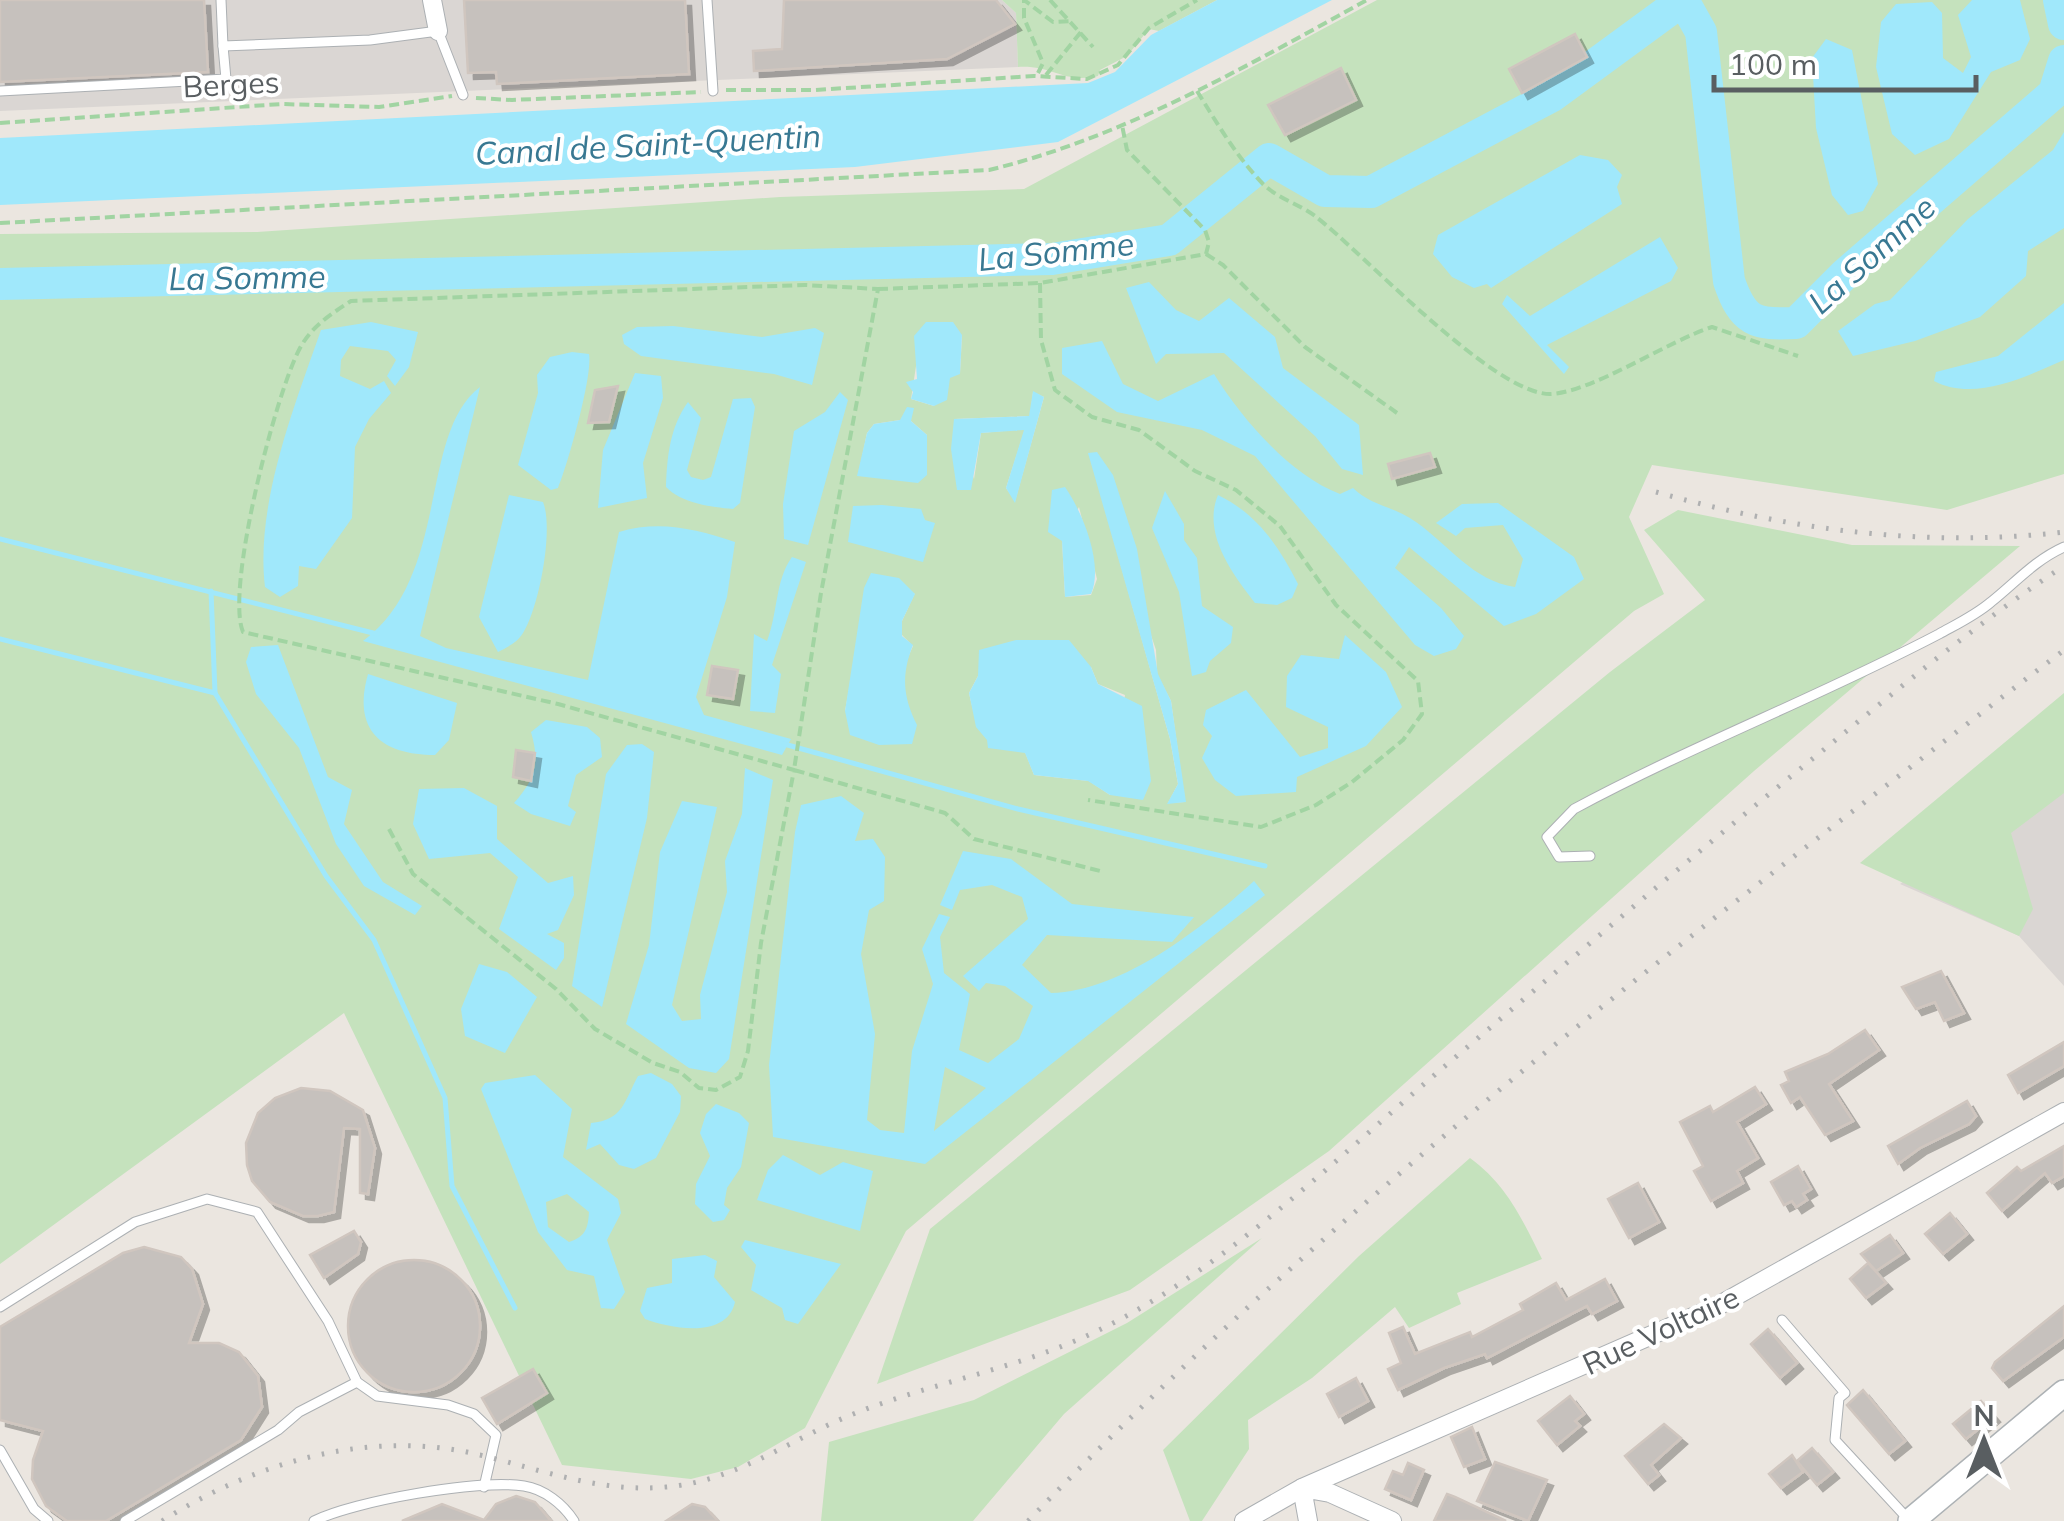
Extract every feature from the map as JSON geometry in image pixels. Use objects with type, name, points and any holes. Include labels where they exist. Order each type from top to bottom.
[{"type":"main road","points":[[1910,1521],[2064,1393]]},
{"type":"street","points":[[432,0],[438,32]]},
{"type":"street","name":"Rue Voltaire","points":[[1244,1521],[1302,1488],[1716,1308],[2064,1112]]},
{"type":"street","points":[[1308,1521],[1302,1488],[1330,1493],[1392,1521]]},
{"type":"lane","points":[[0,91],[226,79],[221,0]]},
{"type":"lane","points":[[707,0],[713,91]]},
{"type":"lane","points":[[223,46],[370,40],[438,32],[463,94]]},
{"type":"lane","points":[[1590,856],[1559,857],[1549,847],[1547,837],[1554,826],[1574,809],[1736,728],[1837,686],[1962,622],[1989,604],[2032,565],[2064,547]]},
{"type":"lane","points":[[0,1307],[135,1222],[206,1199],[257,1212],[328,1321],[357,1382],[377,1396],[448,1405],[474,1414],[496,1435],[484,1487]]},
{"type":"lane","points":[[1782,1320],[1845,1393],[1839,1398],[1835,1440],[1910,1521]]},
{"type":"lane","points":[[124,1521],[278,1430],[299,1412],[357,1382]]},
{"type":"lane","points":[[0,1450],[34,1509],[48,1521]]},
{"type":"lane","points":[[314,1521],[452,1488],[525,1486],[558,1501],[574,1521]]},
{"type":"path","points":[[1034,76],[1042,71],[1043,64],[1024,18],[1024,0],[1053,22],[1071,21]]},
{"type":"path","points":[[1050,0],[1094,48]]},
{"type":"path","points":[[1034,76],[1076,79],[1108,72],[1149,28],[1197,0]]},
{"type":"path","points":[[0,223],[970,173],[1044,158],[1122,125],[1368,0]]},
{"type":"path","points":[[1046,75],[1080,32]]},
{"type":"path","name":"Berges","points":[[0,123],[282,104],[379,107],[463,94],[512,100],[746,87],[815,90],[1034,76]]},
{"type":"path","points":[[1196,89],[1261,181],[1316,216],[1398,296],[1485,361],[1538,391],[1548,394],[1574,388],[1712,327],[1798,356]]},
{"type":"path","points":[[1122,125],[1126,150],[1205,230],[1209,242],[1206,254]]},
{"type":"path","points":[[1104,872],[974,839],[945,813],[577,709],[243,632],[236,609],[239,586],[272,426],[300,348],[318,324],[350,300],[1040,282],[1206,254],[1223,265],[1305,346],[1396,412]]},
{"type":"path","points":[[1040,282],[1041,340],[1055,390],[1092,417],[1139,430],[1194,471],[1236,490],[1280,526],[1336,605],[1418,680],[1422,714],[1403,740],[1352,782],[1316,805],[1261,827],[1088,800]]},
{"type":"path","points":[[389,829],[412,874],[556,989],[595,1029],[653,1063],[680,1072],[699,1088],[716,1090],[740,1077],[748,1051],[761,943],[878,289]]},
{"type":"shaded area","points":[[0,0],[1002,0],[1016,13],[1018,67],[0,111]]},
{"type":"shaded area","points":[[2064,769],[2064,986],[2019,936],[1900,884]]},
{"type":"green space","points":[[1002,0],[1217,0],[1159,31],[1149,29],[1127,56],[1100,70],[1098,76],[1076,78],[1018,67],[1016,13]]},
{"type":"green space","points":[[1377,0],[2064,0],[2064,474],[1947,510],[1652,465],[1629,517],[1664,594],[1634,611],[906,1231],[805,1428],[738,1467],[691,1479],[562,1465],[344,1013],[0,1264],[0,234],[257,232],[780,197],[1024,189]],"holes":[[[962,335],[960,373],[950,377],[934,406],[911,399],[918,353]],[[1033,392],[1044,397],[1015,501],[1006,488],[1025,429],[981,433],[974,479],[954,419],[1030,416]],[[900,420],[911,421],[927,435],[858,476],[867,433],[874,424]],[[1089,453],[1156,650],[1157,674],[1171,701],[1185,802],[1168,803],[1178,784],[1170,739]],[[1079,507],[1097,579],[1091,595],[1065,597],[1062,540]],[[915,593],[902,621],[902,635],[913,646],[905,664],[905,700],[845,711],[856,651]],[[1091,667],[1098,684],[1125,695],[1110,795],[1089,781],[1034,775],[1025,752],[1000,744],[980,728],[969,693],[978,676]]]},
{"type":"green space","points":[[1678,510],[1852,545],[2020,546],[1754,771],[1329,1151],[1130,1290],[877,1384],[930,1229],[1610,672],[1705,600],[1644,530]]},
{"type":"green space","points":[[2064,693],[2064,793],[2011,833],[2033,909],[2019,936],[1860,863]]},
{"type":"green space","points":[[1470,1158],[1504,1191],[1542,1259],[1457,1293],[1461,1304],[1409,1328],[1395,1307],[1312,1378],[1248,1420],[1249,1449],[1202,1521],[1190,1521],[1163,1450],[1359,1256]]},
{"type":"green space","points":[[1262,1238],[1064,1414],[973,1521],[821,1521],[829,1442],[974,1400],[1127,1323]]},
{"type":"water","name":"Canal de Saint-Quentin","points":[[1217,0],[1332,0],[1058,142],[855,167],[0,205],[0,138],[1088,83],[1115,72],[1151,35]]},
{"type":"water","points":[[1972,0],[2020,0],[2030,39],[2020,60],[1991,72],[1949,139],[1915,155],[1892,134],[1876,67],[1881,22],[1896,4],[1932,2],[1942,13],[1943,58],[1963,73],[1971,57],[1958,15]]},
{"type":"water","points":[[1826,39],[1852,50],[1878,184],[1863,211],[1848,215],[1832,195],[1816,128],[1812,58]]},
{"type":"water","points":[[2064,132],[2064,228],[2028,251],[2026,276],[1980,317],[1915,341],[1853,356],[1838,331],[1875,304],[1890,300],[1968,219],[2053,150]]},
{"type":"water","points":[[1580,155],[1608,160],[1622,175],[1617,187],[1622,204],[1491,288],[1487,284],[1474,288],[1452,277],[1433,254],[1438,235]]},
{"type":"water","points":[[1660,237],[1678,268],[1671,281],[1547,345],[1569,367],[1564,374],[1502,304],[1507,295],[1530,316]]},
{"type":"water","points":[[1149,282],[1176,310],[1199,321],[1229,298],[1275,337],[1283,368],[1359,425],[1363,475],[1342,469],[1315,436],[1224,353],[1166,354],[1156,364],[1126,288]]},
{"type":"water","points":[[2064,303],[2064,360],[2016,380],[1982,388],[1949,387],[1934,381],[1936,372],[1998,356]]},
{"type":"water","points":[[371,322],[418,332],[409,367],[395,386],[387,376],[396,360],[388,351],[350,346],[341,360],[340,376],[370,389],[384,381],[391,393],[369,419],[355,447],[352,518],[316,569],[299,566],[298,586],[280,597],[265,587],[266,523],[279,457],[299,391],[321,330]]},
{"type":"water","points":[[926,322],[953,322],[962,335],[960,374],[950,378],[947,400],[934,406],[911,399],[913,392],[906,382],[917,379],[914,336]]},
{"type":"water","points":[[673,326],[762,337],[815,328],[824,333],[812,385],[774,374],[641,356],[624,344],[622,335],[637,327]]},
{"type":"water","points":[[1102,341],[1123,384],[1158,401],[1214,374],[1253,427],[1303,474],[1340,494],[1353,488],[1408,517],[1487,578],[1515,587],[1523,559],[1503,525],[1465,528],[1456,536],[1436,523],[1462,504],[1498,503],[1574,557],[1584,579],[1536,614],[1504,626],[1409,547],[1395,568],[1441,608],[1464,636],[1456,649],[1434,656],[1415,645],[1255,456],[1202,430],[1117,412],[1062,374],[1062,348]]},
{"type":"water","points":[[572,352],[589,354],[587,380],[562,476],[558,488],[551,490],[518,465],[538,393],[537,375],[550,357]]},
{"type":"water","points":[[635,373],[661,376],[663,398],[643,463],[647,498],[598,508],[603,450]]},
{"type":"water","points":[[480,387],[420,636],[446,648],[588,680],[619,532],[677,528],[735,542],[727,597],[696,697],[704,715],[791,739],[782,755],[363,641],[391,613],[410,580],[448,437],[461,409]]},
{"type":"water","points":[[1033,391],[1044,397],[1015,503],[1006,488],[1024,430],[981,433],[971,490],[957,490],[951,449],[954,419],[1029,416]]},
{"type":"water","points":[[840,392],[848,400],[808,545],[784,539],[783,504],[794,431],[825,412]]},
{"type":"water","points":[[751,398],[755,407],[740,503],[733,509],[706,505],[680,497],[666,487],[671,442],[688,402],[701,418],[687,470],[691,477],[703,480],[711,477],[733,399]]},
{"type":"water","points":[[907,407],[914,408],[911,421],[927,435],[927,475],[918,483],[857,476],[867,433],[874,424],[900,420]]},
{"type":"water","points":[[1097,452],[1113,475],[1137,549],[1158,674],[1171,701],[1186,802],[1167,804],[1178,784],[1170,739],[1088,453]]},
{"type":"water","points":[[1065,487],[1090,539],[1095,569],[1091,594],[1065,597],[1062,541],[1048,532],[1052,490]]},
{"type":"water","points":[[1165,491],[1184,524],[1184,540],[1197,558],[1202,606],[1233,627],[1231,643],[1210,661],[1206,672],[1192,676],[1179,592],[1152,528]]},
{"type":"water","points":[[509,495],[543,502],[546,549],[529,621],[518,639],[498,652],[479,617]]},
{"type":"water","points":[[1218,495],[1255,521],[1283,556],[1298,584],[1292,598],[1277,605],[1255,603],[1237,579],[1217,538],[1214,509]]},
{"type":"water","points":[[853,506],[921,509],[925,520],[935,523],[923,562],[848,542]]},
{"type":"water","points":[[792,557],[806,562],[772,665],[781,674],[775,713],[750,711],[754,634],[767,641],[782,576]]},
{"type":"water","points":[[871,573],[899,578],[915,594],[902,621],[902,636],[913,645],[905,676],[906,695],[917,725],[912,744],[879,745],[850,735],[845,711],[864,588]]},
{"type":"water","points":[[1345,635],[1386,672],[1402,707],[1366,746],[1297,777],[1296,792],[1236,796],[1215,780],[1202,758],[1212,736],[1203,725],[1206,710],[1246,690],[1300,757],[1328,748],[1328,727],[1286,707],[1287,676],[1301,655],[1339,659]]},
{"type":"water","points":[[1016,640],[1069,640],[1091,667],[1098,684],[1142,706],[1151,781],[1143,800],[1110,795],[1088,781],[1034,775],[1025,753],[988,748],[987,740],[976,727],[969,693],[978,676],[979,650]]},
{"type":"water","points":[[278,645],[328,777],[352,790],[344,824],[383,882],[422,906],[415,915],[364,886],[336,844],[299,748],[256,694],[246,662],[251,647]]},
{"type":"water","points":[[368,674],[457,703],[449,740],[435,755],[400,750],[375,736],[364,710]]},
{"type":"water","points":[[546,720],[587,727],[600,738],[602,757],[576,775],[568,806],[576,812],[570,826],[531,814],[514,803],[534,770],[531,732]]},
{"type":"water","points":[[642,744],[654,752],[647,818],[602,1007],[572,986],[606,774],[627,745]]},
{"type":"water","points":[[745,768],[773,780],[729,1059],[716,1073],[689,1068],[626,1024],[649,945],[660,852],[682,801],[717,807],[672,1005],[682,1021],[701,1019],[700,995],[727,892],[725,861],[742,814]]},
{"type":"water","points":[[464,788],[497,806],[497,839],[548,883],[573,876],[574,895],[558,930],[547,934],[564,943],[564,958],[556,970],[499,929],[518,877],[490,853],[429,859],[413,824],[419,789]]},
{"type":"water","points":[[841,796],[864,813],[855,841],[873,839],[885,857],[884,901],[869,910],[861,954],[875,1034],[867,1120],[880,1130],[904,1133],[912,1051],[933,984],[922,949],[939,914],[950,917],[940,937],[944,973],[970,994],[959,1050],[988,1063],[1019,1039],[1033,1006],[1005,986],[986,983],[979,991],[963,976],[1028,919],[1022,897],[992,885],[960,890],[952,910],[940,905],[963,851],[1011,859],[1072,904],[1194,917],[1172,942],[1047,935],[1022,965],[1051,993],[1078,990],[1133,969],[1186,937],[1254,881],[1265,895],[925,1164],[773,1137],[769,1065],[801,805]],"holes":[[[945,1067],[986,1088],[934,1131]]]},
{"type":"water","points":[[479,964],[507,972],[537,997],[505,1053],[465,1036],[461,1009]]},
{"type":"water","points":[[651,1073],[672,1084],[681,1096],[680,1112],[656,1158],[634,1169],[619,1165],[600,1144],[586,1150],[591,1123],[616,1114],[638,1076]]},
{"type":"water","points":[[535,1075],[572,1109],[563,1157],[618,1199],[621,1213],[607,1240],[625,1292],[614,1309],[601,1308],[594,1276],[567,1270],[538,1232],[481,1089],[485,1083]],"holes":[[[567,1194],[589,1212],[585,1232],[569,1242],[548,1227],[546,1202]]]},
{"type":"water","points":[[716,1104],[739,1113],[749,1123],[741,1167],[727,1188],[724,1205],[730,1210],[724,1220],[713,1222],[695,1204],[696,1184],[710,1156],[700,1133],[706,1114]]},
{"type":"water","points":[[783,1155],[820,1175],[843,1162],[873,1171],[860,1231],[757,1200],[768,1170]]},
{"type":"water","points":[[745,1240],[841,1264],[798,1324],[785,1320],[782,1308],[751,1290],[756,1265],[741,1247]]},
{"type":"water","points":[[705,1255],[717,1261],[714,1277],[735,1302],[730,1314],[721,1322],[697,1328],[645,1319],[640,1311],[647,1288],[672,1283],[672,1259]]},
{"type":"building","points":[[0,0],[204,0],[208,72],[0,82]]},
{"type":"building","points":[[464,0],[685,0],[689,74],[497,84],[496,72],[468,73]]},
{"type":"building","points":[[784,0],[996,0],[1015,24],[947,59],[754,71],[753,51],[782,49]]},
{"type":"building","points":[[1575,34],[1587,57],[1522,93],[1509,69]]},
{"type":"building","points":[[1341,68],[1356,100],[1285,135],[1268,105]]},
{"type":"building","points":[[618,386],[609,422],[588,423],[595,390]]},
{"type":"building","points":[[1430,453],[1435,467],[1392,479],[1388,464]]},
{"type":"building","points":[[712,666],[738,670],[733,699],[707,695]]},
{"type":"building","points":[[516,750],[535,753],[531,781],[513,777]]},
{"type":"building","points":[[1941,971],[1964,1013],[1944,1021],[1935,1002],[1916,1009],[1902,987]]},
{"type":"building","points":[[1865,1030],[1879,1050],[1829,1084],[1853,1121],[1825,1135],[1800,1097],[1791,1103],[1781,1085],[1789,1081],[1785,1072],[1828,1054]]},
{"type":"building","points":[[2064,1042],[2064,1066],[2018,1093],[2008,1075]]},
{"type":"building","points":[[1755,1087],[1766,1104],[1737,1122],[1758,1158],[1737,1171],[1743,1183],[1711,1201],[1694,1171],[1703,1166],[1680,1122],[1710,1106],[1713,1112]]},
{"type":"building","points":[[301,1088],[330,1091],[363,1110],[375,1148],[368,1194],[360,1193],[360,1129],[344,1128],[334,1212],[318,1216],[303,1216],[270,1202],[252,1181],[247,1165],[246,1143],[258,1113],[275,1098]]},
{"type":"building","points":[[1967,1101],[1976,1116],[1969,1124],[1920,1148],[1898,1164],[1888,1146]]},
{"type":"building","points":[[2064,1146],[2064,1176],[2052,1183],[2045,1173],[2002,1211],[1987,1193],[2017,1167],[2021,1171]]},
{"type":"building","points":[[1798,1166],[1811,1189],[1803,1194],[1807,1200],[1796,1207],[1792,1201],[1784,1205],[1771,1182]]},
{"type":"building","points":[[1638,1183],[1659,1222],[1629,1238],[1608,1199]]},
{"type":"building","points":[[1950,1213],[1967,1234],[1943,1254],[1925,1234]]},
{"type":"building","points":[[354,1231],[361,1242],[358,1254],[324,1278],[310,1255]]},
{"type":"building","points":[[1890,1235],[1903,1253],[1876,1271],[1861,1254]]},
{"type":"building","points":[[144,1247],[181,1257],[192,1269],[203,1304],[189,1343],[219,1343],[239,1352],[258,1376],[262,1407],[241,1440],[106,1521],[67,1521],[46,1506],[32,1479],[33,1460],[43,1431],[0,1420],[0,1327],[123,1253]]},
{"type":"building","points":[[414,1260],[439,1265],[460,1280],[475,1301],[480,1326],[475,1351],[460,1372],[439,1387],[414,1392],[389,1387],[368,1372],[353,1351],[348,1326],[353,1301],[368,1280],[389,1265]]},
{"type":"building","points":[[1868,1263],[1886,1283],[1866,1298],[1850,1279]]},
{"type":"building","points":[[1605,1279],[1617,1301],[1592,1314],[1587,1306],[1487,1358],[1485,1354],[1444,1368],[1398,1390],[1388,1369],[1401,1363],[1389,1333],[1403,1327],[1415,1354],[1470,1332],[1472,1337],[1523,1310],[1520,1304],[1556,1283],[1566,1300]]},
{"type":"building","points":[[2064,1306],[2064,1337],[2003,1381],[1992,1368],[1995,1362]]},
{"type":"building","points":[[1768,1329],[1797,1363],[1780,1378],[1751,1344]]},
{"type":"building","points":[[533,1369],[547,1393],[497,1424],[482,1398]]},
{"type":"building","points":[[1356,1378],[1368,1401],[1339,1417],[1327,1394]]},
{"type":"building","points":[[1863,1390],[1905,1441],[1889,1454],[1847,1405]]},
{"type":"building","points":[[1570,1396],[1584,1414],[1575,1421],[1580,1426],[1557,1445],[1538,1421]]},
{"type":"building","points":[[1981,1401],[1994,1416],[1966,1439],[1953,1424]]},
{"type":"building","points":[[1664,1424],[1681,1438],[1651,1465],[1659,1475],[1648,1484],[1625,1456]]},
{"type":"building","points":[[1472,1427],[1485,1459],[1464,1467],[1451,1437]]},
{"type":"building","points":[[1812,1448],[1833,1472],[1817,1485],[1797,1461]]},
{"type":"building","points":[[1792,1455],[1803,1472],[1781,1488],[1769,1474]]},
{"type":"building","points":[[1495,1462],[1547,1480],[1528,1521],[1477,1501]]},
{"type":"building","points":[[1408,1463],[1424,1470],[1411,1500],[1385,1489],[1393,1471],[1403,1475]]},
{"type":"building","points":[[1447,1494],[1455,1497],[1506,1521],[1434,1521]]},
{"type":"building","points":[[516,1496],[535,1502],[551,1521],[402,1521],[442,1504],[484,1520],[496,1504]]},
{"type":"building","points":[[692,1504],[705,1507],[718,1521],[666,1521]]},
{"type":"waterway","name":"La Somme","points":[[0,284],[1052,259],[1169,240],[1269,159],[1325,191],[1371,192],[1552,96],[1683,0],[1701,32],[1729,281],[1740,305],[1752,318],[1796,323],[1845,274],[2054,93],[2064,61]]},
{"type":"waterway","name":"La Somme","points":[[2059,0],[2064,24]]},
{"type":"waterway","points":[[0,539],[377,634]]},
{"type":"waterway","points":[[211,591],[215,693],[326,876],[374,940],[445,1098],[452,1186],[515,1308]]},
{"type":"waterway","points":[[0,639],[215,693]]},
{"type":"waterway","points":[[784,744],[1018,809],[1265,866]]},
{"type":"railway","points":[[1656,492],[1757,517],[1859,532],[1961,538],[2064,532]]},
{"type":"railway","points":[[162,1521],[198,1500],[275,1467],[356,1448],[439,1448],[618,1487],[693,1483],[742,1467],[861,1411],[1084,1337],[1177,1285],[1266,1220],[1767,796],[1938,658],[2064,566]]},
{"type":"railway","points":[[1028,1521],[1272,1285],[1399,1174],[1661,960],[2064,650]]}]
